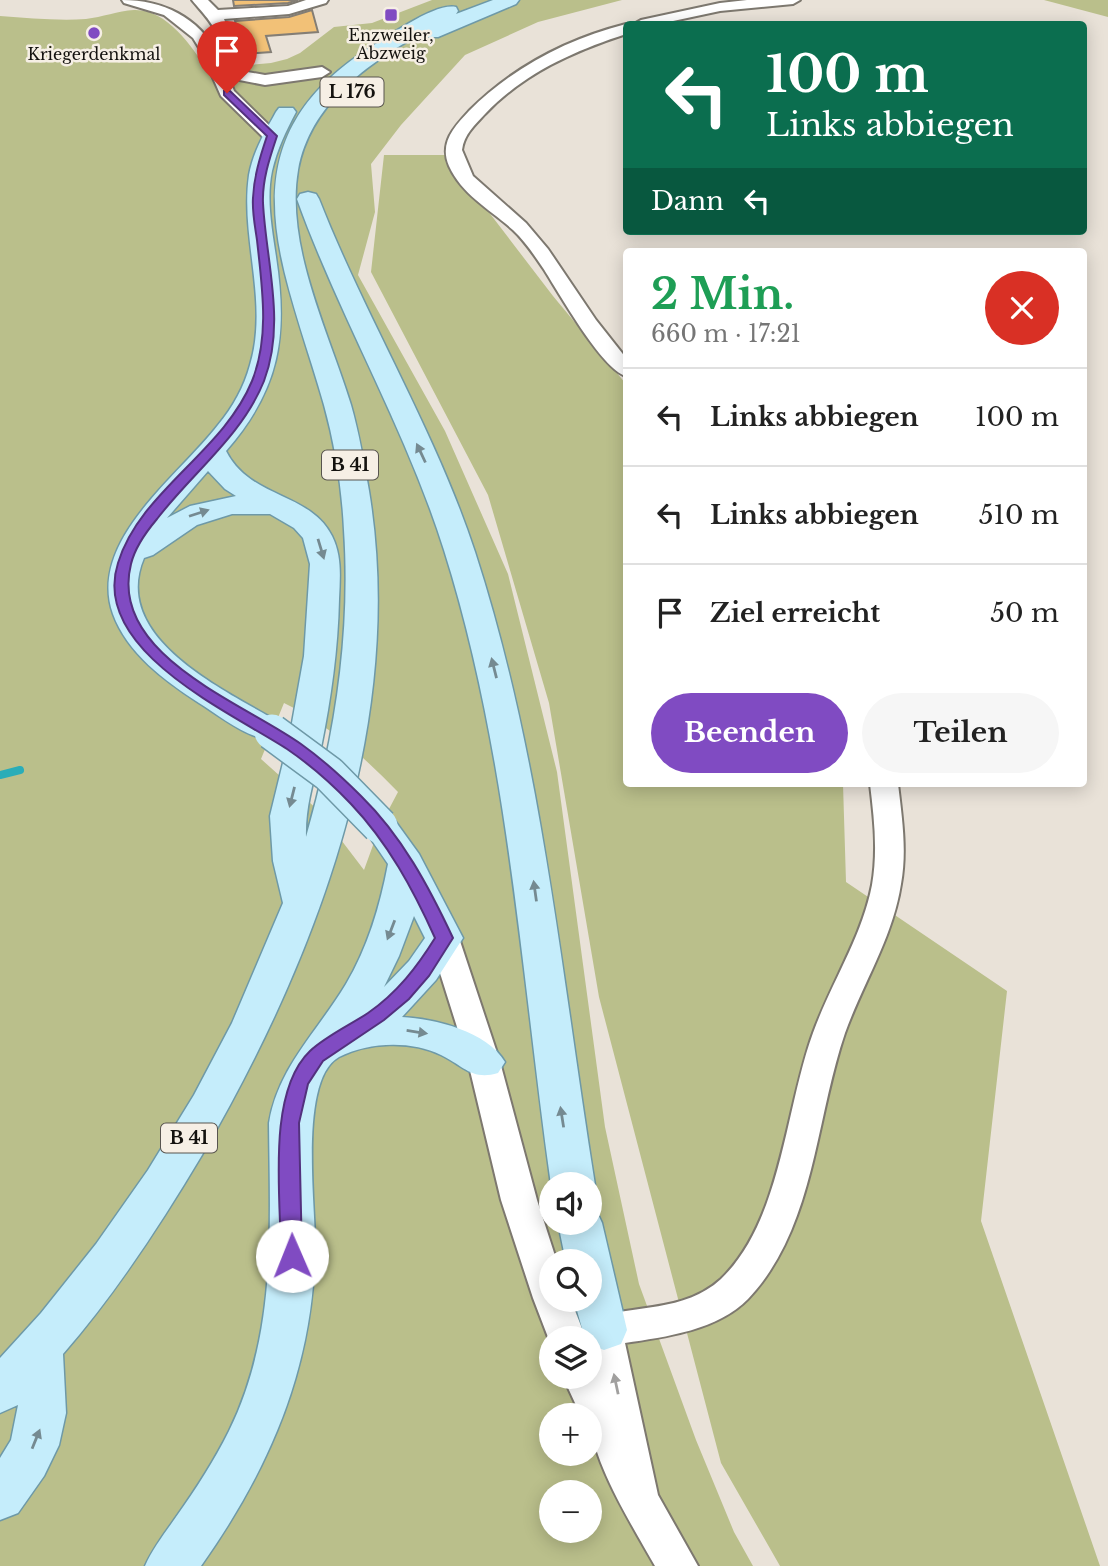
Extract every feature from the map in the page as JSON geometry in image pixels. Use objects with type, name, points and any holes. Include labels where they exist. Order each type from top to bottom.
[{"type":"main road","points":[[448,12],[480,0]]},
{"type":"main road","name":"L 176","points":[[444,938],[406,863],[380,826],[329,774],[272,732],[181,676],[145,645],[132,626],[122,598],[124,565],[136,537],[147,521],[212,450],[249,399],[267,350],[269,302],[257,201],[262,167],[272,136],[293,103],[322,72],[368,40],[448,12],[510,0]]},
{"type":"main road","name":"L 176","points":[[329,121],[366,77],[448,12]]},
{"type":"main road","name":"B 41","points":[[0,1392],[39,1351],[124,1239],[176,1160],[241,1044],[303,905],[343,770],[356,671],[361,579],[358,518],[339,411],[306,306],[286,224],[285,195],[289,161],[302,129],[328,93],[364,61],[406,34],[448,12]]},
{"type":"main road","points":[[306,306],[309,190],[326,250],[443,505],[495,671],[527,834],[571,1172]]},
{"type":"main road","points":[[212,450],[215,461],[230,481],[249,494],[292,512],[314,531],[320,542],[324,565],[320,652],[313,701],[288,814],[291,868],[303,905]]},
{"type":"main road","points":[[124,565],[171,525],[195,514],[239,505],[273,505]]},
{"type":"main road","points":[[333,1046],[384,948],[395,919],[406,863]]},
{"type":"main road","points":[[171,1566],[204,1522],[233,1475],[256,1429],[273,1383],[291,1297],[291,1109],[299,1082],[333,1046],[402,994],[422,972],[444,938]]},
{"type":"main road","points":[[333,1046],[386,1030],[423,1033],[457,1044],[484,1062]]},
{"type":"main road","points":[[0,1497],[23,1469],[40,1433],[45,1399],[39,1351]]},
{"type":"street","points":[[129,0],[160,8],[177,17],[198,35],[227,93],[272,136]]},
{"type":"street","points":[[199,0],[216,15],[228,52],[215,66]]},
{"type":"street","points":[[216,15],[289,10],[321,0]]},
{"type":"street","points":[[655,21],[720,7],[793,0]]},
{"type":"street","points":[[623,30],[553,55],[500,89],[462,129],[454,142],[454,154],[466,179],[528,235],[605,346],[623,367]]},
{"type":"street","points":[[215,66],[265,79],[322,72]]},
{"type":"street","points":[[602,1331],[668,1320],[715,1303],[732,1292],[750,1273],[766,1249],[779,1217],[824,1049],[842,996],[868,943],[883,900],[890,866],[884,787]]},
{"type":"street","points":[[444,938],[484,1062],[519,1199],[539,1260]]},
{"type":"street","points":[[565,1312],[578,1326]]},
{"type":"street","points":[[602,1384],[639,1499]]},
{"type":"street","points":[[588,1389],[639,1499],[677,1566]]},
{"type":"green space","points":[[432,0],[622,0],[538,22],[465,55],[401,125],[371,164],[375,212],[358,275],[445,431],[508,574],[557,772],[605,1127],[639,1284],[696,1440],[734,1532],[753,1566],[0,1566],[0,16],[75,20],[134,10],[146,11],[167,22],[177,31],[207,69],[287,59],[300,53],[334,27],[372,23]],"holes":[[[284,703],[345,742],[398,792],[380,826],[364,870],[319,811],[261,759]]]},
{"type":"green space","points":[[1044,0],[1108,0],[1108,17]]},
{"type":"green space","points":[[384,155],[445,155],[553,296],[623,380],[623,787],[843,787],[846,882],[1007,991],[981,1221],[1100,1566],[780,1566],[721,1463],[599,997],[549,703],[488,495],[371,272]]},
{"type":"building","points":[[233,0],[298,0],[234,6]]},
{"type":"building","points":[[312,10],[318,32],[266,36],[271,52],[244,54],[235,21],[289,17]]},
{"type":"waterway","points":[[0,775],[20,770]]},
{"type":"place","name":"Enzweiler, Abzweig","points":[[391,15]]},
{"type":"place","name":"Kriegerdenkmal","points":[[94,33]]},
{"type":"route","points":[[227,93],[272,136],[262,167],[257,201],[269,302],[267,350],[257,382],[239,416],[212,450],[168,496],[136,537],[124,565],[122,598],[132,626],[160,660],[296,748],[356,800],[380,826],[406,863],[444,938],[435,955],[402,994],[378,1016],[316,1056],[299,1082],[290,1123],[292,1256]]}]
